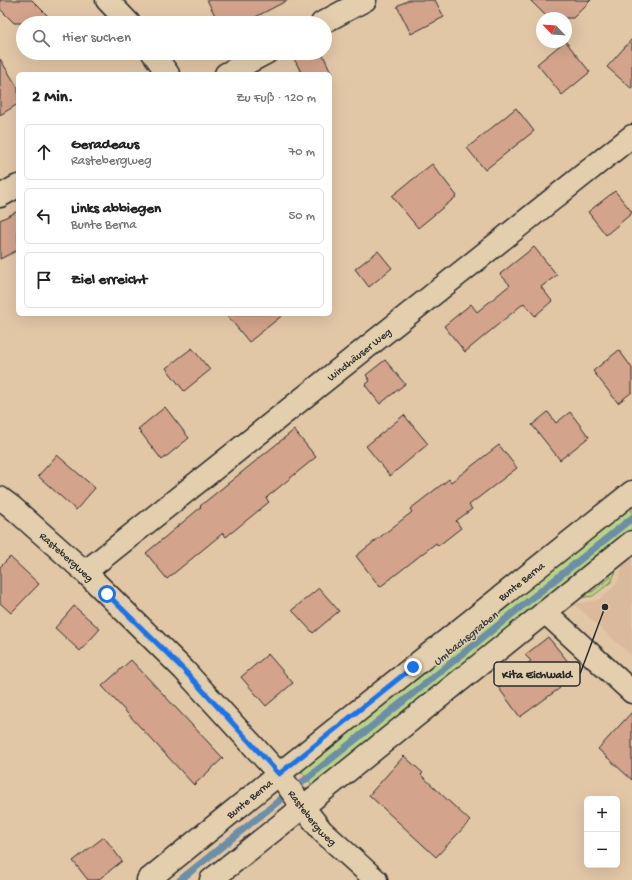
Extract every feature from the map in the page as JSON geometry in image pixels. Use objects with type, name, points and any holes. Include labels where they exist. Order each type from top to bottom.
[{"type":"street","points":[[107,0],[122,16]]},
{"type":"street","points":[[332,18],[365,0]]},
{"type":"street","points":[[158,60],[167,72]]},
{"type":"street","points":[[230,72],[253,60]]},
{"type":"street","name":"Windhäuser Weg","points":[[85,572],[632,136]]},
{"type":"street","points":[[0,196],[16,187]]},
{"type":"street","name":"Bunte Berna","points":[[211,880],[292,791],[632,492]]},
{"type":"street","name":"Rastebergweg","points":[[4,508],[85,572],[184,670],[292,791],[322,831],[376,880]]},
{"type":"street","name":"Bunte Berna","points":[[148,880],[292,791],[545,612],[632,542]]},
{"type":"street","points":[[545,612],[632,692]]},
{"type":"shaded area","points":[[632,558],[632,656],[574,604],[598,600],[616,585],[623,565]]},
{"type":"green space","points":[[632,505],[632,534],[313,786],[302,772],[303,769]]},
{"type":"green space","points":[[614,569],[616,571],[611,582],[593,596],[578,598],[585,591],[592,592],[611,577],[608,574]]},
{"type":"building","points":[[0,0],[32,0],[48,16],[16,16],[16,23],[14,23],[0,9]]},
{"type":"building","points":[[207,0],[288,0],[257,16],[215,16]]},
{"type":"building","points":[[409,0],[435,0],[444,17],[411,34],[397,6]]},
{"type":"building","points":[[530,0],[591,0],[573,18],[572,12],[542,12]]},
{"type":"building","points":[[632,39],[632,89],[607,67]]},
{"type":"building","points":[[557,48],[571,48],[590,72],[562,95],[537,64]]},
{"type":"building","points":[[0,59],[16,85],[16,105],[0,115]]},
{"type":"building","points":[[295,60],[325,60],[331,72],[301,72]]},
{"type":"building","points":[[516,108],[534,131],[485,170],[467,148]]},
{"type":"building","points":[[432,164],[457,196],[418,228],[392,196]]},
{"type":"building","points":[[615,191],[632,213],[606,235],[588,212]]},
{"type":"building","points":[[16,212],[16,251],[0,259],[0,220]]},
{"type":"building","points":[[534,247],[557,275],[541,287],[552,301],[535,316],[524,303],[465,352],[444,326],[471,304],[477,312],[510,285],[500,274]]},
{"type":"building","points":[[378,251],[392,268],[369,287],[355,269]]},
{"type":"building","points":[[228,316],[282,316],[249,342]]},
{"type":"building","points":[[192,348],[210,370],[184,391],[166,368]]},
{"type":"building","points":[[619,350],[632,368],[632,392],[618,403],[593,371]]},
{"type":"building","points":[[385,360],[405,384],[380,404],[365,385],[370,381],[366,375]]},
{"type":"building","points":[[165,407],[189,438],[162,460],[138,429]]},
{"type":"building","points":[[548,412],[556,423],[570,412],[589,437],[560,460],[532,425]]},
{"type":"building","points":[[404,415],[428,444],[390,476],[366,446]]},
{"type":"building","points":[[294,430],[316,457],[266,498],[269,502],[226,537],[223,533],[167,579],[146,553],[201,507],[200,506]]},
{"type":"building","points":[[499,445],[517,468],[469,505],[472,509],[456,521],[461,528],[438,546],[436,543],[380,587],[356,556],[412,512],[410,509],[449,479],[451,482]]},
{"type":"building","points":[[57,455],[95,488],[76,510],[38,476]]},
{"type":"building","points":[[10,557],[39,584],[11,613],[0,603],[0,567]]},
{"type":"building","points":[[319,588],[339,611],[313,633],[292,610]]},
{"type":"building","points":[[74,606],[100,629],[80,651],[55,628]]},
{"type":"building","points":[[548,637],[574,669],[556,683],[560,688],[520,717],[498,687],[531,661],[525,655]]},
{"type":"building","points":[[268,654],[293,683],[266,706],[241,677]]},
{"type":"building","points":[[131,660],[223,758],[194,785],[102,686]]},
{"type":"building","points":[[632,712],[632,780],[598,749]]},
{"type":"building","points":[[404,756],[423,773],[421,775],[470,821],[436,857],[369,795]]},
{"type":"building","points":[[104,837],[122,861],[98,880],[88,880],[73,861]]},
{"type":"waterway","name":"Umbachsgraben","points":[[180,880],[632,518]]},
{"type":"place","name":"Kita Eichwald","points":[[605,607]]},
{"type":"route","points":[[107,594],[184,670],[279,774],[413,667]]}]
